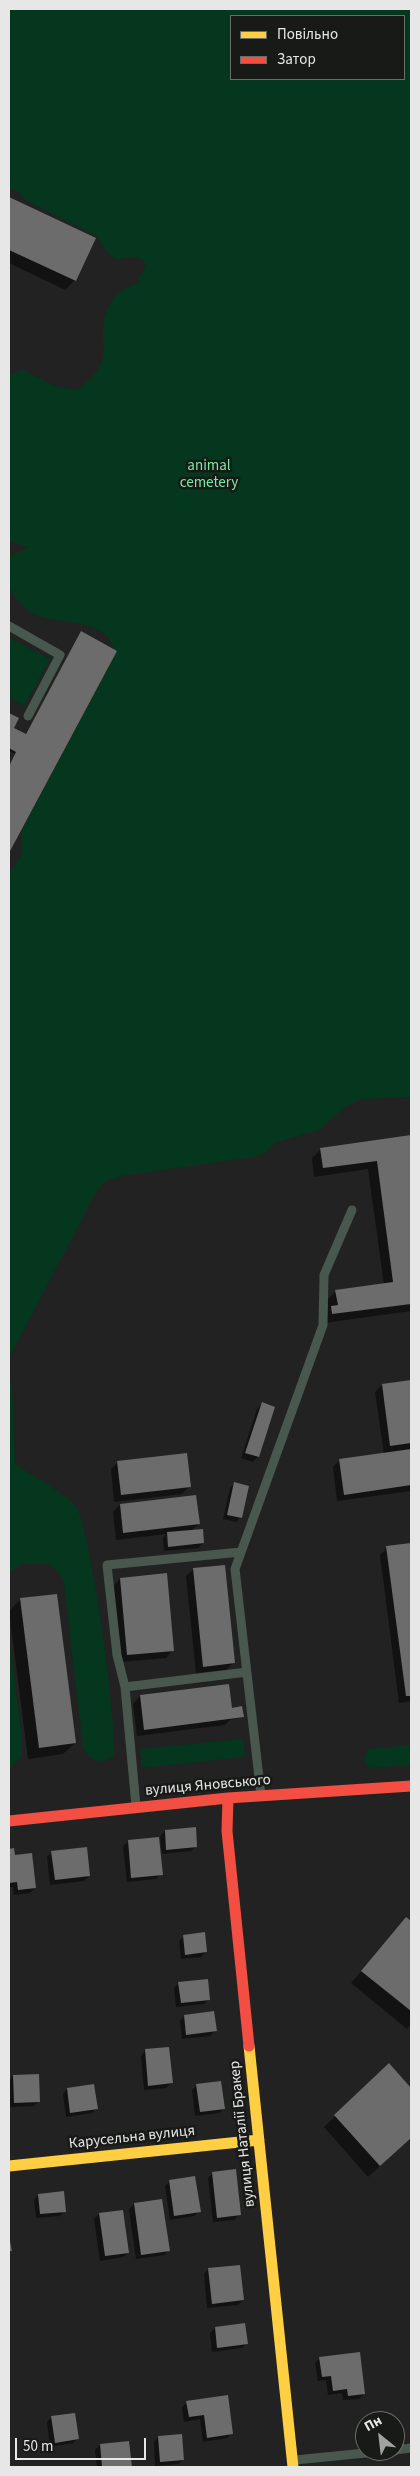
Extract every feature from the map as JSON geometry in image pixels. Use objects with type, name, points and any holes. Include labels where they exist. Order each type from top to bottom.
[{"type":"street","name":"вулиця Яновського","points":[[9,1821],[228,1798],[411,1786]]},
{"type":"street","name":"вулиця Наталії Бракер","points":[[228,1798],[228,1831],[292,2464]]},
{"type":"street","name":"Карусельна вулиця","points":[[9,2166],[259,2140]]},
{"type":"lane","points":[[9,626],[60,655],[28,716]]},
{"type":"lane","points":[[261,1796],[235,1570],[323,1325],[324,1275],[352,1210]]},
{"type":"lane","points":[[136,1808],[125,1687],[117,1655],[108,1565],[241,1552]]},
{"type":"lane","points":[[125,1687],[247,1672]]},
{"type":"lane","points":[[292,2464],[355,2455]]},
{"type":"green space","name":"animal cemetery","points":[[9,9],[411,9],[411,1097],[361,1099],[345,1107],[319,1130],[274,1143],[264,1154],[254,1157],[121,1176],[104,1182],[95,1194],[9,1358],[10,872],[22,855],[22,830],[114,657],[112,645],[107,636],[88,626],[36,615],[19,601],[9,585],[9,557],[29,547],[9,541],[9,375],[22,370],[58,387],[77,390],[81,387],[93,376],[103,358],[104,322],[112,301],[122,291],[136,284],[145,267],[144,260],[138,257],[116,259],[107,252],[97,236],[25,200],[19,192],[9,188]]},
{"type":"green space","points":[[9,638],[50,659],[24,706],[9,698]]},
{"type":"green space","points":[[9,1376],[12,1385],[15,1464],[55,1489],[75,1505],[88,1548],[102,1627],[114,1739],[114,1757],[100,1762],[88,1756],[83,1747],[64,1583],[59,1573],[50,1564],[22,1564],[9,1573]]},
{"type":"green space","points":[[9,1638],[22,1738],[22,1756],[9,1769]]},
{"type":"green space","points":[[243,1739],[245,1757],[142,1768],[140,1749]]},
{"type":"green space","points":[[411,1745],[411,1765],[369,1768],[364,1759],[368,1749]]},
{"type":"building","points":[[9,197],[96,238],[76,281],[9,250]]},
{"type":"building","points":[[81,631],[117,651],[9,853],[9,766],[16,752],[9,748],[9,713],[19,718],[14,728],[26,734]]},
{"type":"building","points":[[411,1135],[411,1304],[332,1314],[331,1306],[338,1305],[335,1290],[393,1282],[377,1161],[323,1168],[320,1148]]},
{"type":"building","points":[[411,1380],[411,1443],[390,1446],[382,1384]]},
{"type":"building","points":[[262,1402],[275,1407],[259,1457],[245,1453]]},
{"type":"building","points":[[411,1449],[411,1485],[344,1495],[339,1459]]},
{"type":"building","points":[[187,1453],[191,1487],[121,1495],[117,1461]]},
{"type":"building","points":[[234,1482],[249,1486],[242,1518],[227,1515]]},
{"type":"building","points":[[196,1495],[200,1524],[123,1533],[120,1504]]},
{"type":"building","points":[[203,1529],[204,1543],[168,1547],[167,1532]]},
{"type":"building","points":[[411,1543],[411,1696],[406,1696],[386,1546]]},
{"type":"building","points":[[225,1565],[235,1663],[203,1667],[193,1568]]},
{"type":"building","points":[[167,1573],[174,1651],[127,1655],[120,1578]]},
{"type":"building","points":[[57,1594],[76,1743],[39,1748],[20,1598]]},
{"type":"building","points":[[229,1684],[232,1708],[242,1706],[244,1717],[144,1730],[140,1695]]},
{"type":"building","points":[[196,1827],[197,1847],[166,1850],[165,1830]]},
{"type":"building","points":[[159,1837],[163,1875],[131,1878],[128,1840]]},
{"type":"building","points":[[87,1847],[90,1876],[55,1880],[51,1851]]},
{"type":"building","points":[[14,1848],[15,1855],[32,1853],[36,1888],[18,1890],[17,1882],[9,1883],[9,1849]]},
{"type":"building","points":[[406,1917],[411,1921],[411,2011],[361,1971]]},
{"type":"building","points":[[205,1932],[207,1952],[185,1955],[183,1935]]},
{"type":"building","points":[[208,1979],[210,2000],[181,2003],[178,1982]]},
{"type":"building","points":[[214,2011],[217,2031],[186,2035],[184,2015]]},
{"type":"building","points":[[169,2047],[173,2083],[148,2086],[145,2049]]},
{"type":"building","points":[[389,2063],[411,2088],[411,2138],[380,2166],[334,2115]]},
{"type":"building","points":[[39,2074],[40,2102],[14,2103],[13,2075]]},
{"type":"building","points":[[221,2081],[225,2109],[200,2112],[196,2084]]},
{"type":"building","points":[[94,2084],[98,2109],[70,2113],[67,2088]]},
{"type":"building","points":[[236,2169],[241,2215],[217,2218],[212,2172]]},
{"type":"building","points":[[195,2176],[201,2212],[174,2216],[169,2180]]},
{"type":"building","points":[[64,2191],[66,2212],[40,2214],[38,2194]]},
{"type":"building","points":[[162,2199],[170,2251],[141,2255],[134,2203]]},
{"type":"building","points":[[123,2210],[129,2253],[105,2256],[99,2213]]},
{"type":"building","points":[[9,2236],[12,2251],[9,2251]]},
{"type":"building","points":[[240,2265],[244,2300],[212,2304],[208,2268]]},
{"type":"building","points":[[245,2323],[248,2344],[217,2348],[215,2327]]},
{"type":"building","points":[[360,2352],[365,2394],[348,2396],[347,2389],[333,2391],[331,2376],[322,2377],[319,2357]]},
{"type":"building","points":[[228,2395],[233,2434],[207,2438],[204,2415],[189,2417],[186,2401]]},
{"type":"building","points":[[75,2413],[79,2439],[55,2443],[51,2416]]},
{"type":"building","points":[[182,2434],[184,2460],[160,2462],[158,2436]]},
{"type":"building","points":[[129,2441],[132,2467],[102,2467],[100,2444]]},
{"type":"traffic: slow","points":[[249,2046],[293,2467]]},
{"type":"traffic: slow","points":[[9,2166],[259,2140]]},
{"type":"traffic: jam","points":[[9,1821],[228,1798],[411,1786]]},
{"type":"traffic: jam","points":[[228,1798],[227,1831],[249,2046]]}]
